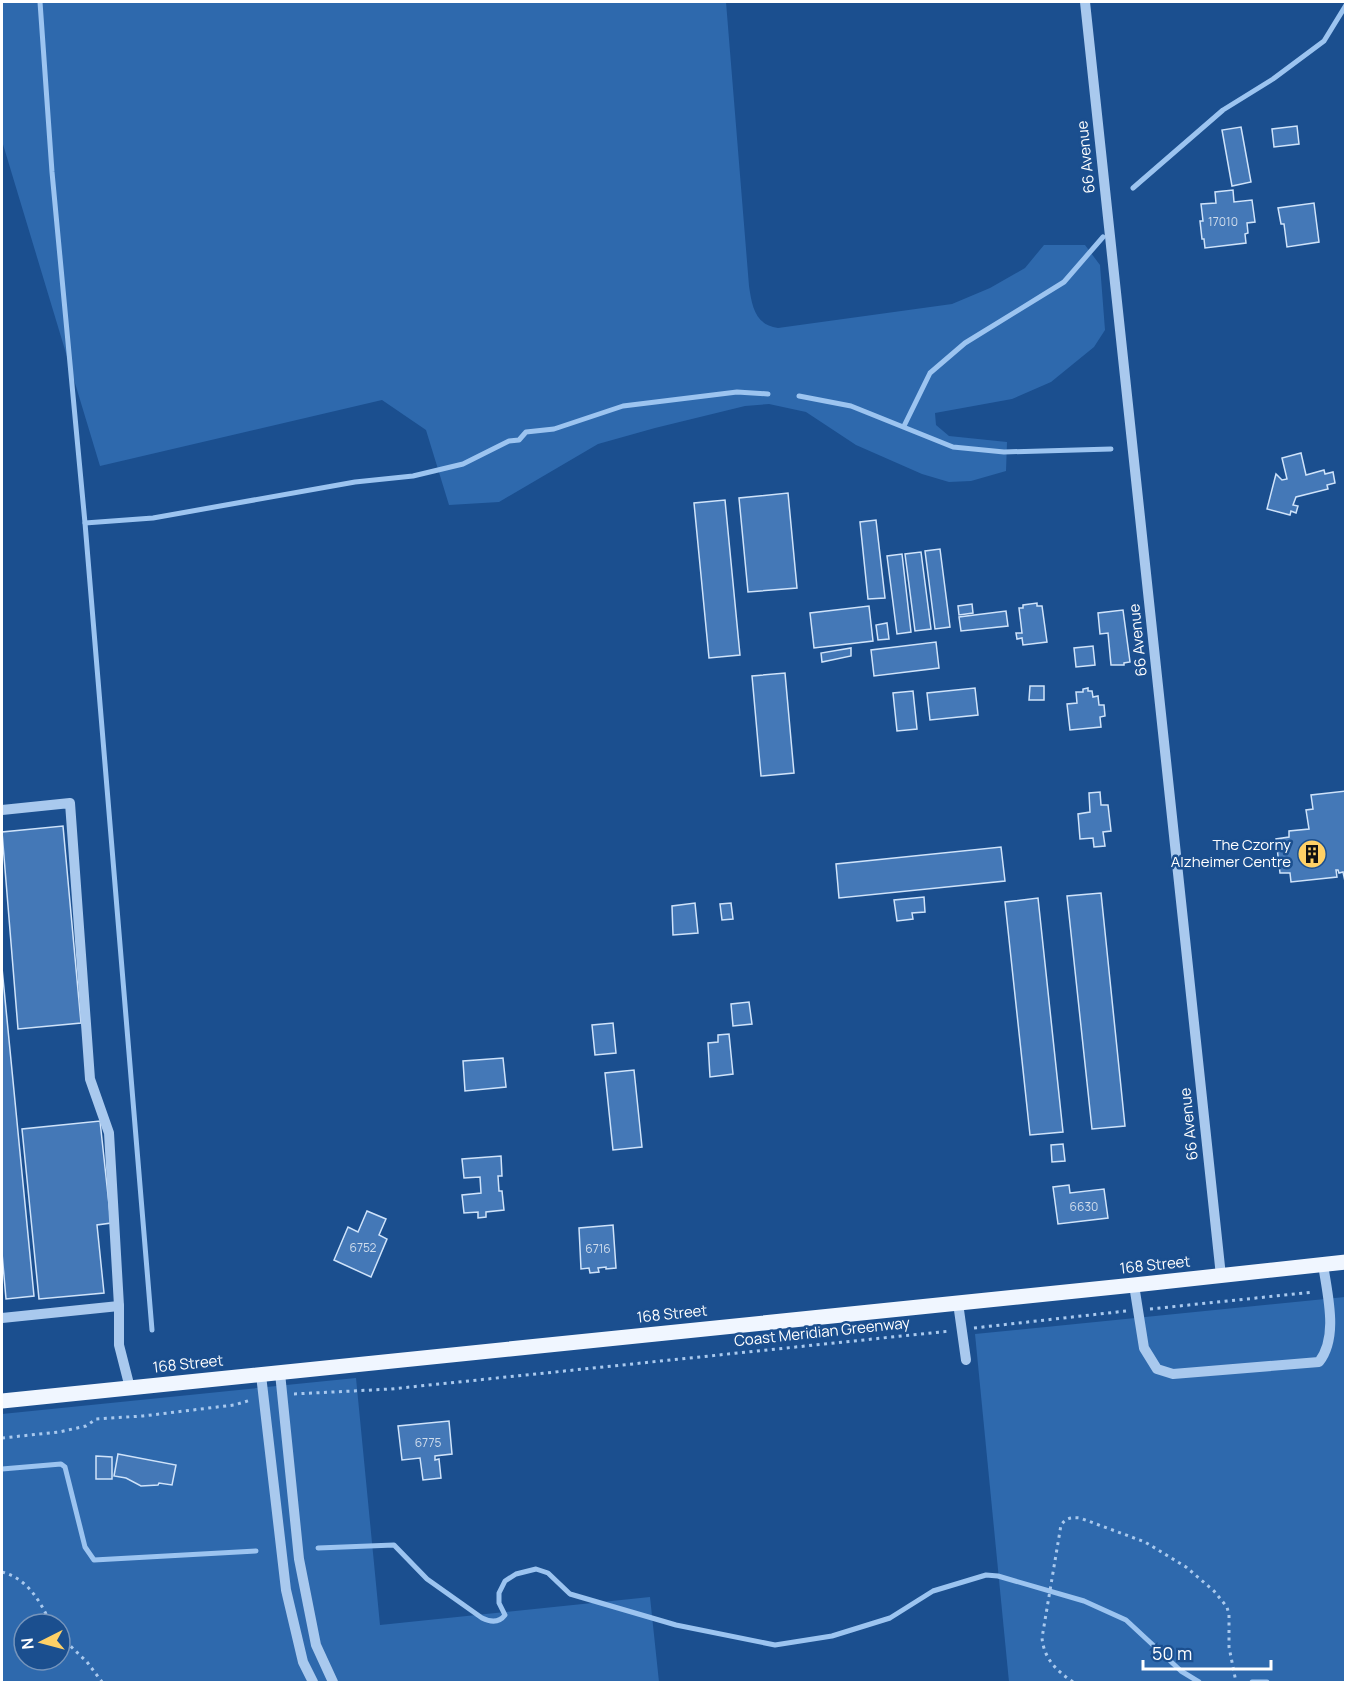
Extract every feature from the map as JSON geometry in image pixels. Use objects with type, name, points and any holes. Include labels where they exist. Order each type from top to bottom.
[{"type":"main road","name":"168 Street","points":[[2,1401],[1134,1286],[1346,1262]]},
{"type":"street","name":"66 Avenue","points":[[1085,2],[1221,1276]]},
{"type":"street","points":[[2,810],[70,803],[90,1079],[109,1133],[119,1306],[119,1345],[130,1388]]},
{"type":"street","points":[[1134,1286],[1143,1348],[1157,1369],[1173,1374],[1319,1362],[1329,1340],[1330,1318],[1323,1264]]},
{"type":"street","points":[[958,1303],[966,1360]]},
{"type":"street","points":[[2,1318],[119,1306]]},
{"type":"street","points":[[280,1372],[299,1559],[316,1645],[333,1683]]},
{"type":"street","points":[[261,1375],[286,1590],[303,1662],[313,1683]]},
{"type":"path","name":"Coast Meridian Greenway","points":[[300,1394],[391,1389],[1327,1291]]},
{"type":"path","points":[[2,1438],[59,1432],[86,1426],[96,1419],[177,1412],[234,1405],[245,1401]]},
{"type":"path","points":[[1073,1683],[1049,1662],[1042,1646],[1043,1624],[1060,1525],[1072,1517],[1144,1542],[1186,1567],[1214,1591],[1227,1607],[1229,1615],[1229,1647],[1236,1683]]},
{"type":"path","points":[[2,1572],[14,1575],[23,1582],[39,1600],[45,1612]]},
{"type":"path","points":[[72,1648],[87,1662],[102,1683]]},
{"type":"shaded area","points":[[2,2],[726,2],[749,286],[753,307],[764,323],[778,328],[952,304],[990,288],[1025,268],[1044,245],[1085,245],[1100,265],[1105,330],[1094,347],[1051,382],[1012,399],[935,413],[936,425],[949,436],[1007,442],[1006,471],[971,481],[949,482],[922,474],[856,445],[806,412],[769,404],[745,406],[598,444],[499,502],[449,505],[426,430],[382,400],[100,466],[2,141]]},
{"type":"shaded area","points":[[1345,1297],[1345,1682],[1009,1682],[975,1334]]},
{"type":"shaded area","points":[[356,1378],[380,1625],[650,1597],[659,1682],[2,1682],[2,1414]]},
{"type":"building","points":[[1297,126],[1299,144],[1274,147],[1272,129]]},
{"type":"building","points":[[1241,127],[1251,182],[1232,186],[1222,130]]},
{"type":"building","points":[[1233,190],[1234,202],[1252,200],[1255,222],[1247,223],[1246,243],[1205,248],[1200,221],[1203,221],[1201,204],[1216,203],[1215,192]]},
{"type":"building","points":[[1314,203],[1319,242],[1287,247],[1284,224],[1281,224],[1278,208]]},
{"type":"building","points":[[1301,453],[1306,475],[1324,470],[1325,474],[1333,472],[1335,483],[1327,485],[1328,489],[1296,497],[1293,505],[1298,506],[1296,513],[1291,511],[1290,515],[1267,509],[1276,474],[1282,480],[1287,479],[1282,458]]},
{"type":"building","points":[[788,493],[797,588],[748,592],[739,498]]},
{"type":"building","points":[[725,500],[740,655],[709,658],[694,503]]},
{"type":"building","points":[[876,520],[885,598],[868,599],[860,522]]},
{"type":"building","points":[[940,549],[950,627],[935,629],[925,551]]},
{"type":"building","points":[[921,552],[931,629],[915,631],[905,554]]},
{"type":"building","points":[[902,554],[911,632],[897,634],[887,556]]},
{"type":"building","points":[[1037,603],[1037,606],[1042,606],[1047,642],[1023,645],[1022,638],[1017,639],[1016,633],[1022,633],[1019,608],[1023,608],[1023,605]]},
{"type":"building","points":[[972,604],[973,613],[959,615],[958,606]]},
{"type":"building","points":[[869,606],[873,641],[814,648],[810,613]]},
{"type":"building","points":[[1123,610],[1130,662],[1124,665],[1111,665],[1108,633],[1100,634],[1098,613]]},
{"type":"building","points":[[1006,611],[1008,626],[961,631],[959,617]]},
{"type":"building","points":[[887,623],[889,639],[878,640],[876,625]]},
{"type":"building","points":[[936,642],[939,668],[874,676],[871,650]]},
{"type":"building","points":[[1093,646],[1095,665],[1076,667],[1074,648]]},
{"type":"building","points":[[851,648],[851,656],[822,662],[821,653]]},
{"type":"building","points":[[785,673],[794,773],[761,776],[752,676]]},
{"type":"building","points":[[1030,686],[1044,686],[1044,700],[1029,700]]},
{"type":"building","points":[[975,688],[978,715],[930,720],[927,693]]},
{"type":"building","points":[[1088,688],[1088,691],[1092,691],[1093,697],[1098,696],[1099,705],[1104,705],[1105,716],[1100,717],[1101,727],[1070,730],[1067,704],[1077,703],[1076,692],[1083,692],[1083,689]]},
{"type":"building","points":[[913,691],[917,729],[897,731],[893,693]]},
{"type":"building","name":"The Czorny Alzheimer Centre","points":[[1346,791],[1346,886],[1343,872],[1339,873],[1338,870],[1336,870],[1337,877],[1291,882],[1290,873],[1280,873],[1276,839],[1289,837],[1289,831],[1309,829],[1306,810],[1313,809],[1311,795]]},
{"type":"building","points":[[1100,792],[1101,805],[1108,805],[1111,831],[1103,832],[1105,846],[1094,847],[1093,838],[1080,839],[1078,814],[1090,812],[1089,793]]},
{"type":"building","points":[[63,826],[81,1023],[18,1029],[2,832]]},
{"type":"building","points":[[1001,847],[1005,881],[839,898],[836,864]]},
{"type":"building","points":[[1101,893],[1125,1126],[1092,1129],[1067,896]]},
{"type":"building","points":[[924,897],[925,912],[912,913],[913,919],[897,921],[894,900]]},
{"type":"building","points":[[1038,898],[1063,1132],[1030,1135],[1005,902]]},
{"type":"building","points":[[695,903],[698,933],[673,935],[672,906]]},
{"type":"building","points":[[731,903],[733,919],[722,920],[720,904]]},
{"type":"building","points":[[2,968],[34,1296],[6,1299],[2,1253]]},
{"type":"building","points":[[749,1002],[752,1024],[733,1026],[731,1004]]},
{"type":"building","points":[[613,1023],[616,1053],[595,1055],[592,1025]]},
{"type":"building","points":[[729,1034],[733,1074],[710,1077],[708,1043],[718,1042],[718,1035]]},
{"type":"building","points":[[503,1058],[506,1087],[465,1091],[463,1061]]},
{"type":"building","points":[[634,1070],[642,1147],[613,1150],[605,1073]]},
{"type":"building","points":[[100,1121],[111,1223],[97,1225],[104,1293],[39,1299],[22,1129]]},
{"type":"building","points":[[1063,1144],[1065,1161],[1052,1162],[1051,1145]]},
{"type":"building","points":[[501,1156],[502,1176],[498,1176],[504,1210],[486,1212],[486,1217],[478,1218],[478,1212],[464,1213],[462,1195],[481,1193],[480,1177],[464,1178],[462,1159]]},
{"type":"building","points":[[1069,1185],[1070,1193],[1104,1189],[1108,1218],[1058,1224],[1053,1187]]},
{"type":"building","points":[[367,1211],[386,1219],[379,1235],[387,1239],[371,1277],[334,1260],[348,1227],[358,1232]]},
{"type":"building","points":[[613,1225],[616,1268],[598,1268],[599,1272],[590,1273],[589,1268],[581,1269],[579,1228]]},
{"type":"building","points":[[449,1421],[452,1454],[435,1456],[435,1460],[439,1459],[441,1478],[423,1480],[420,1458],[402,1460],[398,1426]]},
{"type":"building","points":[[118,1454],[176,1465],[172,1485],[159,1483],[158,1485],[141,1486],[126,1478],[114,1476]]},
{"type":"building","points":[[96,1456],[112,1457],[112,1479],[96,1479]]},
{"type":"waterway","points":[[40,2],[52,172],[85,523],[152,1330]]},
{"type":"waterway","points":[[1133,188],[1223,110],[1273,79],[1324,41],[1346,5]]},
{"type":"waterway","points":[[904,426],[930,373],[965,343],[1064,282],[1103,237]]},
{"type":"waterway","points":[[85,523],[153,518],[355,482],[413,476],[463,464],[509,441],[519,440],[526,432],[554,429],[623,406],[737,392],[768,394]]},
{"type":"waterway","points":[[799,396],[851,406],[953,447],[1004,452],[1111,449]]},
{"type":"waterway","points":[[2,1469],[61,1464],[65,1467],[85,1547],[94,1560],[256,1551]]},
{"type":"waterway","points":[[318,1548],[394,1545],[427,1579],[488,1620],[497,1621],[505,1615],[499,1603],[499,1593],[505,1581],[516,1574],[536,1569],[548,1573],[570,1594],[676,1625],[775,1645],[832,1636],[890,1618],[933,1591],[986,1575],[998,1576],[1084,1601],[1126,1620],[1181,1671],[1199,1682]]},
{"type":"waterway","points":[[1252,1682],[1267,1682]]},
{"type":"place","name":"The Czorny Alzheimer Centre","points":[[1312,854]]}]
